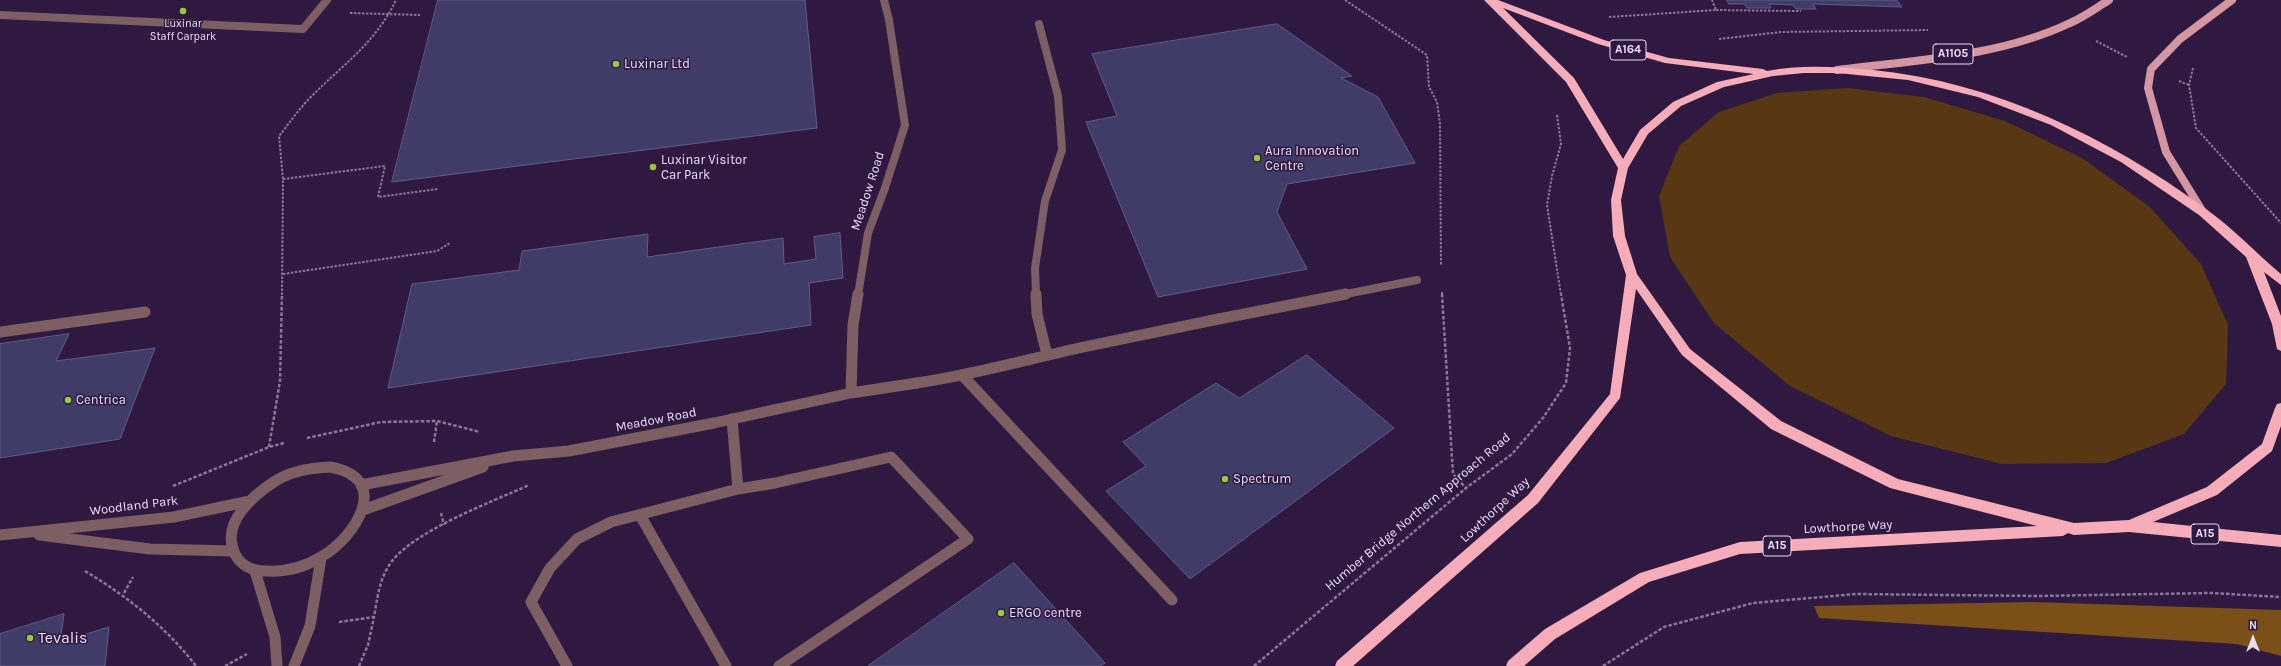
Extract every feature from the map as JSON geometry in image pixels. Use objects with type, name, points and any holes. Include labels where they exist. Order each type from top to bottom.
[{"type":"highway","name":"A164","points":[[1490,0],[1601,42],[1668,61],[1773,73]]},
{"type":"highway","name":"A164","points":[[1490,0],[1570,80],[1623,168]]},
{"type":"highway","points":[[2074,529],[1895,484],[1776,425],[1686,352],[1632,275],[1619,236],[1616,200],[1623,168],[1644,132],[1677,104],[1721,84],[1773,73],[1837,70],[1908,77],[1974,93],[2055,122],[2125,160],[2203,212],[2281,281]]},
{"type":"highway","points":[[2251,254],[2278,324],[2281,346]]},
{"type":"highway","name":"Lowthorpe Way","points":[[1342,666],[1533,499],[1616,395],[1632,275]]},
{"type":"highway","points":[[2129,526],[2212,491],[2267,447],[2281,408]]},
{"type":"highway","name":"Lowthorpe Way","points":[[1513,666],[1550,634],[1645,577],[1740,548],[2129,526]]},
{"type":"highway","name":"A15","points":[[2129,526],[2281,541]]},
{"type":"main road","name":"A1105","points":[[1837,70],[1922,59],[2004,46],[2065,26],[2101,2],[2109,0]]},
{"type":"main road","points":[[2203,212],[2166,152],[2151,104],[2148,88],[2151,69],[2180,39],[2232,0]]},
{"type":"street","points":[[0,15],[303,29],[327,0]]},
{"type":"street","name":"Meadow Road","points":[[851,393],[853,325],[868,234],[885,188],[905,125],[889,20],[884,0]]},
{"type":"street","points":[[1038,24],[1058,96],[1062,150],[1045,201],[1035,268],[1037,314],[1047,355]]},
{"type":"street","name":"Meadow Road","points":[[361,485],[513,456],[569,450],[732,419],[851,393],[963,376],[1047,355],[1185,325],[1417,280]]},
{"type":"street","points":[[0,332],[145,312]]},
{"type":"street","points":[[963,376],[1172,600]]},
{"type":"street","points":[[732,419],[738,489]]},
{"type":"street","name":"Meadow Road","points":[[364,510],[513,456]]},
{"type":"street","points":[[567,666],[531,602],[550,568],[577,539],[611,522],[738,489],[775,483],[891,457],[968,539],[778,666]]},
{"type":"street","points":[[330,467],[348,471],[359,480],[365,494],[364,510],[355,527],[340,544],[321,558],[290,569],[275,572],[255,571],[240,563],[232,551],[230,535],[237,517],[250,501],[267,486],[288,475],[310,468],[330,467]]},
{"type":"street","name":"Woodland Park","points":[[0,535],[174,517],[250,501]]},
{"type":"street","points":[[640,515],[726,666]]},
{"type":"street","name":"Woodland Park","points":[[21,532],[150,549],[232,551]]},
{"type":"street","points":[[294,666],[310,626],[321,558]]},
{"type":"street","points":[[255,571],[275,638],[277,666]]},
{"type":"path","points":[[269,447],[280,381],[283,274],[283,179],[279,136],[308,99],[364,50],[390,14],[396,0]]},
{"type":"path","points":[[1345,0],[1427,55],[1429,87],[1438,102],[1440,123],[1441,276],[1453,474],[1466,488]]},
{"type":"path","points":[[1712,0],[1716,10]]},
{"type":"path","points":[[1618,15],[1716,10],[1801,11]]},
{"type":"path","points":[[318,11],[420,15]]},
{"type":"path","points":[[2201,22],[2189,86],[2196,128],[2281,223]]},
{"type":"path","points":[[1714,40],[1781,32],[1932,30]]},
{"type":"path","points":[[2092,39],[2129,58]]},
{"type":"path","name":"Humber Bridge Northern Approach Road","points":[[1254,666],[1466,488],[1512,454],[1543,418],[1566,383],[1570,348],[1547,205],[1552,176],[1561,144],[1560,124],[1556,112]]},
{"type":"path","points":[[283,179],[385,166],[378,197],[438,189]]},
{"type":"path","points":[[283,274],[437,251],[450,243]]},
{"type":"path","points":[[1417,280],[1441,276]]},
{"type":"path","points":[[444,525],[533,483]]},
{"type":"path","points":[[124,593],[177,640],[196,666]]},
{"type":"path","points":[[1604,666],[1664,627],[1753,603],[1856,594],[2038,596],[2211,593],[2281,597]]},
{"type":"path","points":[[359,666],[368,644],[374,617]]},
{"type":"shaded area","points":[[1847,88],[1924,97],[2005,121],[2082,158],[2150,207],[2201,264],[2228,325],[2226,384],[2184,434],[2106,463],[2002,464],[1891,436],[1790,386],[1714,323],[1670,257],[1659,196],[1679,146],[1719,112],[1777,93]]},
{"type":"shaded area","points":[[2032,602],[2281,610],[2281,656],[2237,644],[1819,618],[1814,606]]},
{"type":"building","name":"Luxinar Ltd","points":[[438,0],[805,0],[817,128],[392,182]]},
{"type":"building","points":[[1727,0],[1897,0],[1902,7],[1813,4],[1816,9],[1796,9],[1793,5],[1769,4],[1771,8],[1747,8],[1745,4],[1729,4]]},
{"type":"building","name":"Aura Innovation Centre","points":[[1277,24],[1352,76],[1341,78],[1378,97],[1415,163],[1287,184],[1277,212],[1307,269],[1158,297],[1086,122],[1117,116],[1092,54]]},
{"type":"building","points":[[840,233],[843,278],[809,283],[811,325],[388,388],[412,284],[519,270],[522,251],[648,234],[647,257],[783,238],[784,264],[816,259],[814,237]]},
{"type":"building","name":"Centrica","points":[[69,334],[56,361],[155,348],[120,439],[0,458],[0,344]]},
{"type":"building","name":"Spectrum","points":[[1307,355],[1394,428],[1190,579],[1106,491],[1146,466],[1123,442],[1216,383],[1239,398]]},
{"type":"building","name":"ERGO centre","points":[[1014,563],[1105,663],[1100,666],[868,666]]},
{"type":"building","name":"Tevalis","points":[[64,614],[60,642],[109,627],[105,666],[0,666],[0,634]]},
{"type":"place","name":"Luxinar Staff Carpark","points":[[183,11]]},
{"type":"place","name":"Luxinar Ltd","points":[[616,64]]},
{"type":"place","name":"Aura Innovation Centre","points":[[1257,158]]},
{"type":"place","name":"Luxinar Visitor Car Park","points":[[653,167]]},
{"type":"place","name":"Centrica","points":[[68,400]]},
{"type":"place","name":"Spectrum","points":[[1225,479]]},
{"type":"place","name":"ERGO centre","points":[[1001,613]]},
{"type":"place","name":"Tevalis","points":[[30,638]]}]
